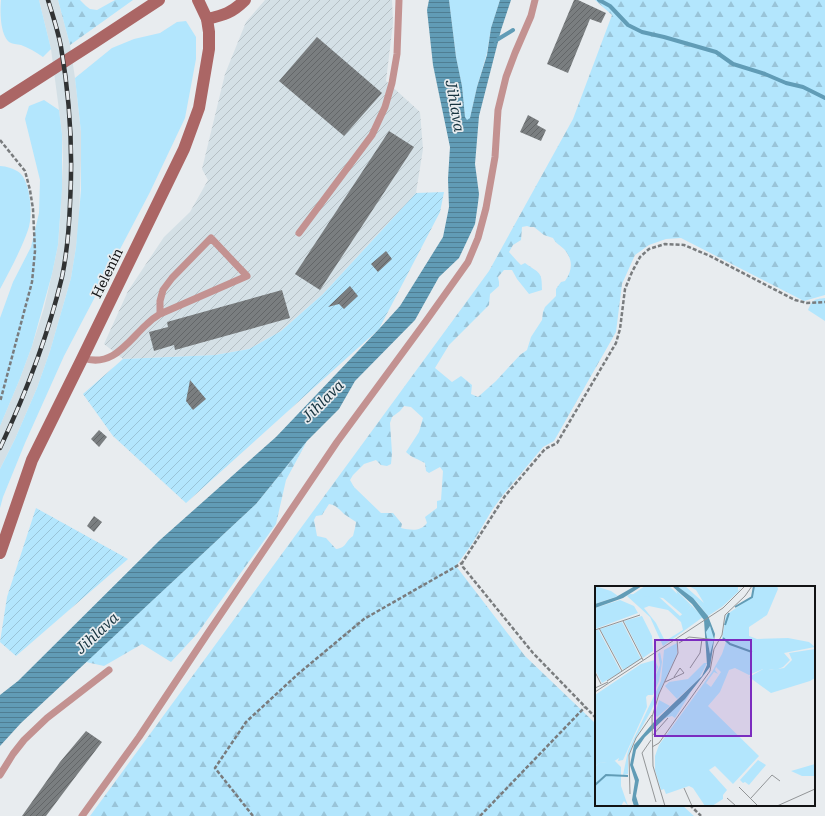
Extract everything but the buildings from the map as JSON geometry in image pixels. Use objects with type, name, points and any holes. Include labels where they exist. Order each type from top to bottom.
[{"type":"street","points":[[0,103],[158,0]]},
{"type":"street","name":"Helenín","points":[[0,553],[32,460],[184,149],[199,108],[209,49],[209,32],[206,19],[198,0]]},
{"type":"street","points":[[206,19],[231,12],[245,0]]},
{"type":"lane","points":[[299,233],[372,135],[385,107],[392,83],[397,54],[399,0]]},
{"type":"lane","points":[[82,816],[139,737],[337,442],[468,262],[478,238],[486,208],[495,157],[498,110],[506,77],[531,16],[535,0]]},
{"type":"lane","points":[[83,358],[90,360],[108,358],[122,350],[148,323],[160,314],[247,276],[211,238],[172,278],[163,290],[160,301],[160,314]]},
{"type":"lane","points":[[0,776],[13,754],[24,740],[47,718],[109,670]]},
{"type":"path","points":[[0,140],[25,171],[33,209],[35,251],[32,282],[0,402]]},
{"type":"path","points":[[253,816],[215,768],[246,722],[298,674],[364,619],[462,563],[505,496],[545,450],[557,443],[616,343],[620,329],[625,289],[640,257],[649,249],[665,244],[684,245],[710,256],[795,300],[807,303],[825,302]]},
{"type":"path","points":[[462,563],[463,567],[533,653],[595,717]]},
{"type":"path","points":[[480,816],[585,707]]},
{"type":"path","points":[[691,806],[701,816]]},
{"type":"shaded area","points":[[39,0],[58,0],[70,45],[81,132],[79,221],[71,278],[50,351],[37,388],[0,469],[0,426],[32,346],[44,308],[58,245],[63,160],[62,134],[51,49]]},
{"type":"shaded area","points":[[265,0],[392,0],[393,23],[386,81],[420,112],[423,149],[416,193],[323,294],[281,331],[249,349],[215,355],[123,359],[104,344],[128,291],[164,237],[190,212],[208,180],[202,169],[225,74],[246,22]]},
{"type":"green space","points":[[1,0],[39,0],[51,49],[43,57],[24,46],[10,43],[6,38],[1,22]]},
{"type":"green space","points":[[58,0],[80,0],[90,9],[97,10],[115,0],[133,0],[70,45]]},
{"type":"green space","points":[[449,0],[500,0],[491,28],[487,53],[470,118],[467,121],[465,117],[462,86],[456,57]]},
{"type":"green space","points":[[595,0],[825,0],[825,295],[804,301],[681,238],[666,239],[649,245],[635,255],[622,284],[616,332],[554,441],[543,447],[503,495],[456,566],[525,656],[595,723],[595,806],[683,806],[694,816],[90,816],[489,271],[573,119],[612,15]],"holes":[[[522,227],[534,227],[544,235],[553,238],[564,249],[569,257],[571,269],[568,277],[565,281],[561,282],[556,289],[556,296],[545,307],[542,320],[531,337],[527,350],[520,355],[496,381],[478,397],[471,394],[472,385],[461,376],[452,382],[435,368],[449,345],[489,305],[490,294],[499,286],[498,277],[504,270],[512,270],[529,294],[542,290],[541,276],[537,271],[525,263],[521,265],[509,252],[513,245],[521,240]],[[404,406],[411,407],[423,418],[419,432],[406,452],[425,463],[426,471],[429,473],[440,467],[443,471],[441,500],[437,501],[437,508],[425,517],[427,523],[421,528],[415,530],[401,528],[402,524],[393,513],[381,513],[354,487],[350,480],[364,464],[376,460],[381,465],[387,466],[391,464],[392,453],[390,423],[392,417]],[[329,504],[336,506],[344,514],[356,522],[353,536],[344,546],[336,549],[326,538],[317,536],[314,520],[316,516],[322,515]]]},
{"type":"green space","points":[[186,21],[196,37],[196,59],[185,118],[150,192],[64,356],[25,443],[0,508],[0,469],[37,388],[50,351],[71,278],[76,247],[81,190],[81,132],[75,78],[112,48],[134,39],[160,33],[177,22]]},
{"type":"green space","points":[[44,100],[59,110],[62,134],[62,189],[58,245],[52,274],[32,346],[0,426],[0,318],[13,282],[31,247],[39,213],[40,180],[25,119],[29,106]]},
{"type":"green space","points":[[0,166],[16,170],[24,178],[29,192],[31,209],[28,230],[0,289]]},
{"type":"green space","points":[[444,192],[440,212],[379,329],[186,503],[113,436],[83,394],[123,359],[215,355],[249,349],[281,331],[323,294],[416,193]]},
{"type":"green space","points":[[825,298],[825,321],[808,310],[814,301]]},
{"type":"green space","points":[[307,441],[286,480],[276,524],[197,634],[171,662],[142,644],[104,666],[86,662],[256,504]]},
{"type":"green space","points":[[36,508],[128,559],[16,656],[0,642],[7,597]]},
{"type":"water","name":"Jihlava","points":[[429,0],[449,0],[456,57],[462,86],[465,117],[467,120],[470,118],[477,87],[487,55],[491,28],[500,0],[511,0],[501,30],[479,116],[475,164],[479,194],[475,224],[459,258],[439,277],[415,320],[355,381],[339,409],[307,441],[256,504],[21,723],[0,746],[0,695],[18,681],[160,540],[276,437],[400,306],[443,237],[449,207],[448,179],[450,147],[433,65],[427,10]]},
{"type":"waterway","points":[[599,0],[610,6],[628,25],[642,32],[716,52],[733,64],[765,74],[786,83],[803,87],[825,98]]},
{"type":"waterway","points":[[495,41],[513,30]]},
{"type":"railway","points":[[0,448],[19,406],[43,343],[62,277],[68,241],[71,184],[69,106],[61,47],[48,0]]}]
